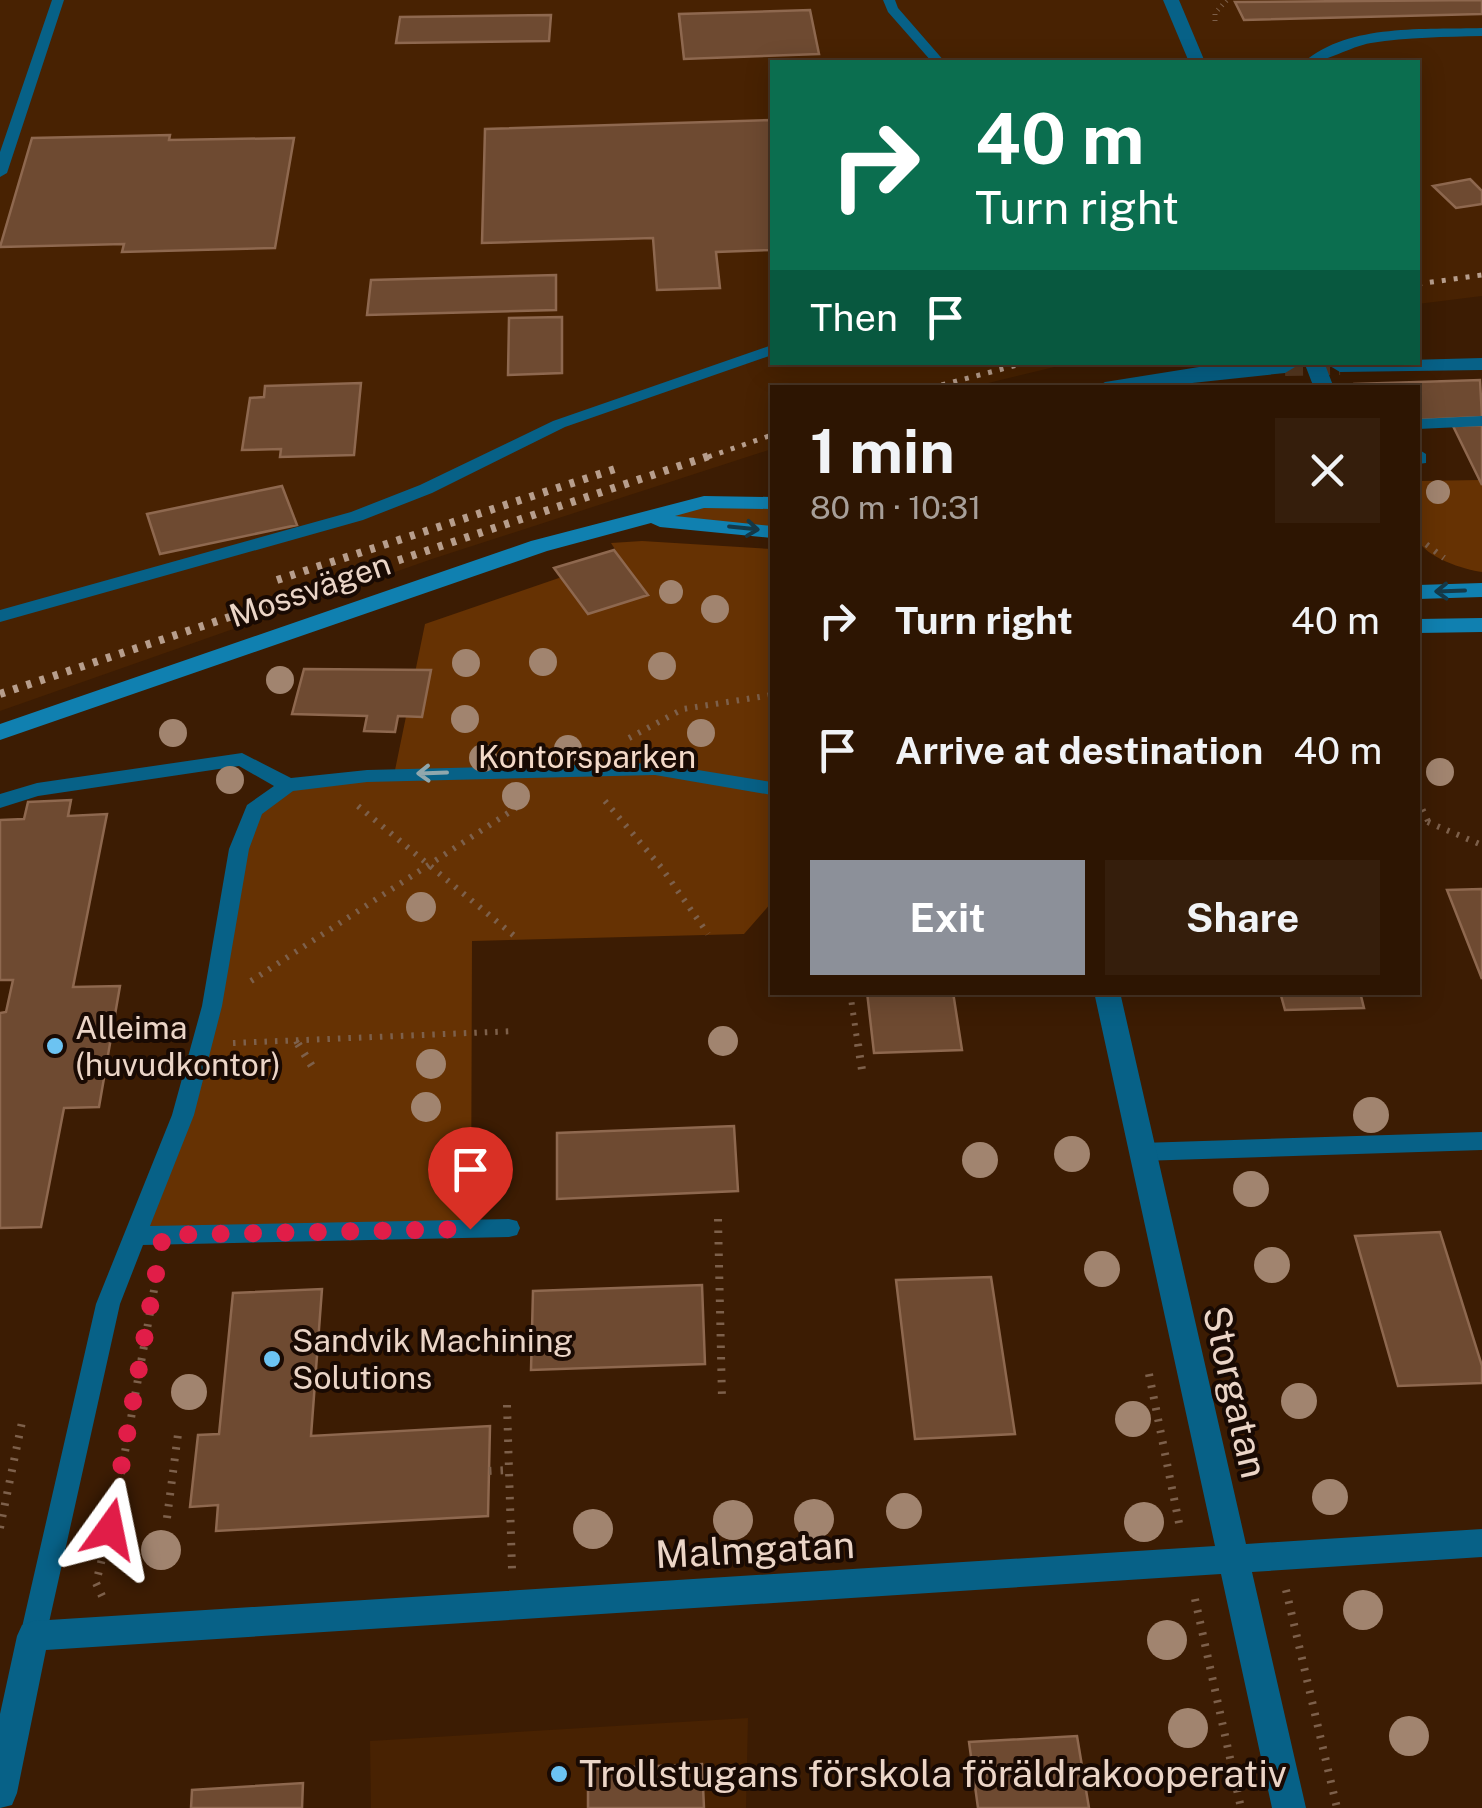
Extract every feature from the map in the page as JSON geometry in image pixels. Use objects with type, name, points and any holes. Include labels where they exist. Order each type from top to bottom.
[{"type":"street","points":[[1171,0],[1196,60]]},
{"type":"street","points":[[1420,364],[1482,364]]},
{"type":"street","points":[[1340,366],[1374,365]]},
{"type":"street","points":[[1124,385],[1198,373],[1285,367]]},
{"type":"street","name":"Mossvägen","points":[[0,732],[538,546],[704,502],[769,501]]},
{"type":"street","name":"Mossvägen","points":[[645,519],[770,532]]},
{"type":"street","points":[[1420,592],[1482,590]]},
{"type":"street","points":[[1420,626],[1482,624]]},
{"type":"street","name":"Storgatan","points":[[1108,995],[1289,1808]]},
{"type":"street","name":"Malmgatan","points":[[34,1636],[1482,1543]]},
{"type":"street","points":[[0,1793],[34,1636]]},
{"type":"lane","points":[[0,173],[58,0]]},
{"type":"lane","points":[[889,0],[892,9],[936,60]]},
{"type":"lane","points":[[1315,60],[1327,51],[1380,39],[1482,32]]},
{"type":"lane","points":[[0,616],[357,516],[426,489],[559,424],[770,351]]},
{"type":"lane","points":[[1420,424],[1482,421]]},
{"type":"lane","points":[[0,802],[38,790],[242,759],[288,786]]},
{"type":"lane","points":[[34,1636],[108,1304],[183,1115],[212,1006],[238,849],[254,810],[288,786],[326,778],[655,769],[770,789]]},
{"type":"lane","points":[[1141,1152],[1482,1141]]},
{"type":"lane","points":[[138,1236],[509,1228]]},
{"type":"path","points":[[212,1006],[575,769],[682,709],[770,695]]},
{"type":"path","points":[[575,769],[661,867],[708,934]]},
{"type":"path","points":[[326,778],[518,940]]},
{"type":"path","points":[[1420,804],[1429,823]]},
{"type":"path","points":[[1420,819],[1482,845]]},
{"type":"path","points":[[850,995],[862,1070]]},
{"type":"path","points":[[202,1044],[516,1031]]},
{"type":"path","points":[[296,1040],[315,1071]]},
{"type":"path","points":[[718,1220],[722,1400]]},
{"type":"path","points":[[116,1606],[104,1601],[96,1583],[127,1446],[163,1235]]},
{"type":"path","points":[[508,1405],[514,1606]]},
{"type":"path","points":[[0,1528],[22,1422]]},
{"type":"path","points":[[166,1518],[178,1434]]},
{"type":"path","points":[[489,1471],[508,1470]]},
{"type":"shaded area","points":[[0,0],[1482,0],[1482,296],[1420,304],[1420,60],[770,60],[770,365],[1063,365],[980,385],[770,385],[770,450],[432,559],[0,711]]},
{"type":"shaded area","name":"Trollstugans förskola föräldrakooperativ","points":[[748,1718],[746,1808],[371,1808],[370,1741]]},
{"type":"green space","points":[[1480,480],[1482,572],[1436,557],[1422,546],[1420,481]]},
{"type":"green space","points":[[745,500],[770,503],[770,532],[645,519]]},
{"type":"green space","name":"Kontorsparken","points":[[642,541],[770,549],[770,904],[744,934],[472,941],[471,1229],[138,1236],[183,1115],[254,810],[288,785],[394,775],[425,624],[620,557],[611,543]]},
{"type":"building","points":[[1482,0],[1482,14],[1244,20],[1235,2]]},
{"type":"building","points":[[810,10],[819,54],[684,59],[679,14]]},
{"type":"building","points":[[551,15],[549,41],[396,43],[400,17]]},
{"type":"building","points":[[770,120],[770,250],[716,252],[720,288],[657,290],[653,238],[482,243],[485,129]]},
{"type":"building","points":[[170,135],[169,140],[294,138],[275,248],[122,252],[124,244],[0,247],[32,138]]},
{"type":"building","points":[[1470,179],[1482,191],[1482,204],[1456,208],[1433,186]]},
{"type":"building","points":[[556,275],[556,310],[367,315],[371,280]]},
{"type":"building","points":[[562,317],[562,373],[508,375],[509,318]]},
{"type":"building","points":[[1480,380],[1482,417],[1420,420],[1420,385],[1355,384]]},
{"type":"building","points":[[361,383],[354,455],[280,457],[281,449],[242,450],[250,398],[264,397],[265,386]]},
{"type":"building","points":[[1482,425],[1482,485],[1453,426]]},
{"type":"building","points":[[282,486],[297,525],[160,554],[147,514]]},
{"type":"building","points":[[614,550],[648,595],[588,614],[554,568]]},
{"type":"building","points":[[304,669],[431,670],[422,717],[398,716],[395,732],[364,731],[367,716],[292,714]]},
{"type":"building","name":"Alleima (huvudkontor)","points":[[71,800],[68,816],[107,814],[73,987],[120,986],[99,1107],[64,1108],[41,1227],[0,1228],[0,1013],[6,1012],[13,980],[0,980],[0,820],[24,819],[28,802]]},
{"type":"building","points":[[1482,889],[1482,979],[1447,890]]},
{"type":"building","points":[[867,995],[953,995],[962,1050],[874,1053]]},
{"type":"building","points":[[1281,995],[1361,995],[1364,1008],[1285,1010]]},
{"type":"building","points":[[734,1126],[738,1191],[557,1199],[557,1133]]},
{"type":"building","points":[[1440,1232],[1482,1366],[1482,1383],[1398,1386],[1355,1236]]},
{"type":"building","points":[[991,1277],[1015,1434],[915,1439],[896,1280]]},
{"type":"building","points":[[702,1285],[705,1364],[531,1370],[533,1291]]},
{"type":"building","name":"Sandvik Machining Solutions","points":[[322,1289],[311,1436],[490,1426],[488,1516],[216,1531],[218,1505],[190,1507],[198,1435],[219,1434],[233,1293]]},
{"type":"building","points":[[1077,1736],[1089,1808],[978,1808],[969,1742]]},
{"type":"building","name":"Trollstugans förskola föräldrakooperativ","points":[[702,1764],[704,1808],[588,1808],[588,1769]]},
{"type":"building","points":[[303,1783],[302,1808],[191,1808],[192,1790]]},
{"type":"tunnel","points":[[1285,367],[1340,366]]},
{"type":"railway","points":[[1420,284],[1482,275]]},
{"type":"railway","points":[[941,385],[1018,365]]},
{"type":"railway","points":[[708,457],[770,436]]},
{"type":"railway","points":[[0,694],[715,454]]},
{"type":"railway","points":[[277,580],[618,468]]},
{"type":"place","name":"Alleima (huvudkontor)","points":[[55,1046]]},
{"type":"place","name":"Sandvik Machining Solutions","points":[[272,1359]]},
{"type":"place","name":"Trollstugans förskola föräldrakooperativ","points":[[559,1774]]},
{"type":"route","points":[[110,1529],[163,1235],[470,1229]]}]
